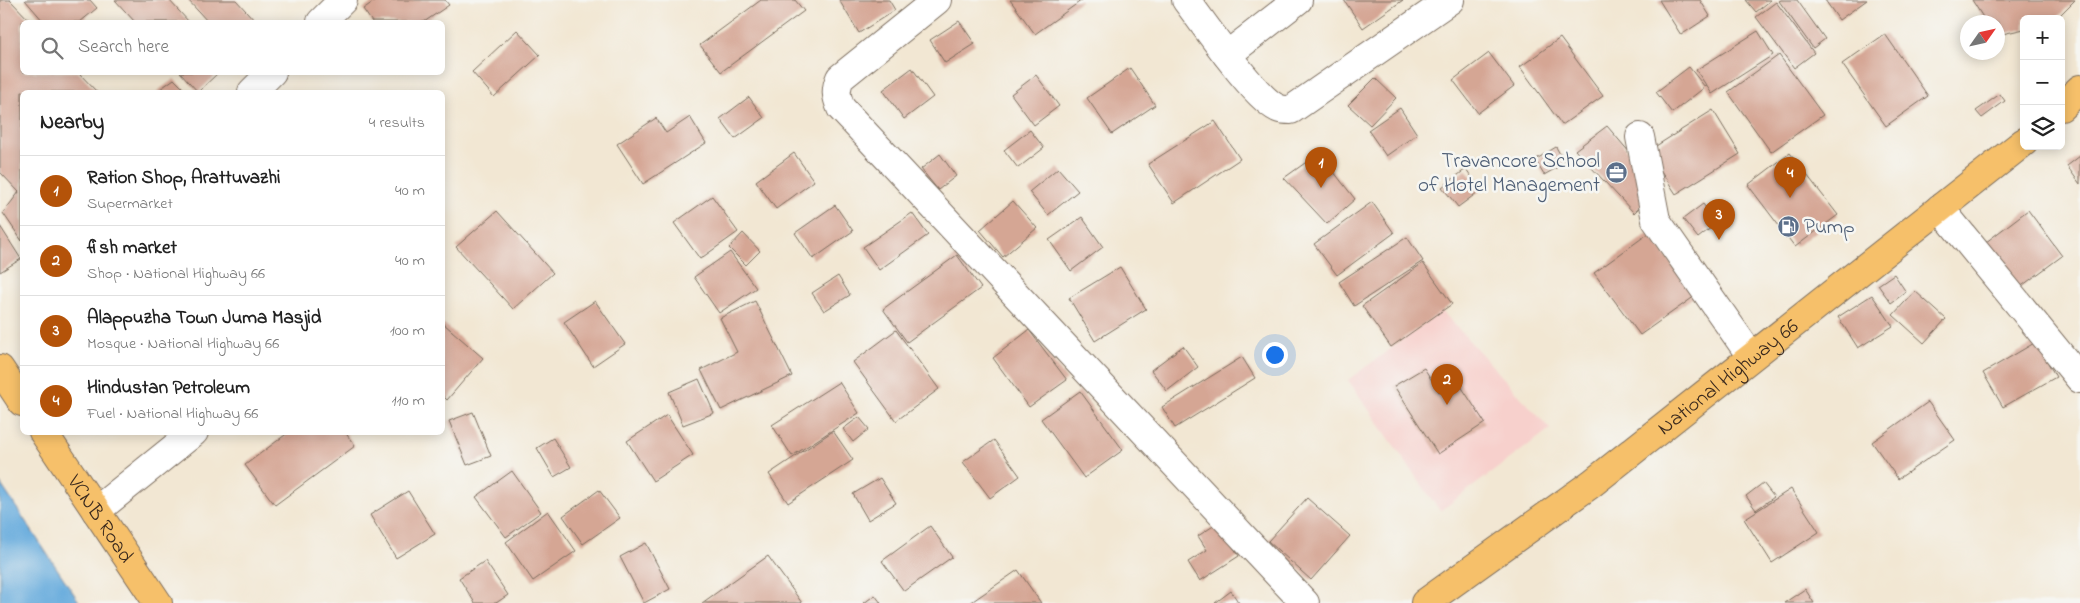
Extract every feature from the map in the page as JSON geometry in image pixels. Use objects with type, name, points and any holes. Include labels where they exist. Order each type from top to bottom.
[{"type":"main road","points":[[2063,105],[2080,89]]},
{"type":"main road","name":"National Highway 66","points":[[1426,603],[1591,484],[2020,145]]},
{"type":"main road","points":[[0,369],[20,399]]},
{"type":"main road","name":"VCNB Road","points":[[45,435],[158,603]]},
{"type":"street","points":[[323,20],[343,0]]},
{"type":"street","points":[[937,0],[840,78],[836,89],[841,108],[1305,603]]},
{"type":"street","points":[[1186,0],[1227,55],[1270,104],[1280,109],[1291,110],[1450,0]]},
{"type":"street","points":[[1227,55],[1298,0]]},
{"type":"street","points":[[254,90],[269,75]]},
{"type":"street","points":[[1640,137],[1656,220],[1751,356]]},
{"type":"street","points":[[1940,208],[2080,379]]},
{"type":"street","points":[[96,511],[190,435]]},
{"type":"shaded area","points":[[1442,311],[1550,429],[1440,511],[1348,380]]},
{"type":"water","points":[[0,483],[80,603],[0,603]]},
{"type":"building","points":[[0,0],[10,0],[29,20],[20,20],[20,75],[81,75],[95,90],[20,90],[20,238],[3,213],[19,192],[0,172]]},
{"type":"building","points":[[25,0],[90,0],[97,8],[82,20],[42,20]]},
{"type":"building","points":[[115,0],[169,0],[187,20],[133,20]]},
{"type":"building","points":[[188,0],[236,0],[254,20],[206,20]]},
{"type":"building","points":[[376,0],[445,0],[449,5],[427,20],[371,20],[363,9]]},
{"type":"building","points":[[761,0],[795,0],[804,11],[721,72],[700,45]]},
{"type":"building","points":[[839,0],[889,0],[895,10],[859,33]]},
{"type":"building","points":[[1010,0],[1082,0],[1035,34]]},
{"type":"building","points":[[1344,0],[1403,0],[1363,28]]},
{"type":"building","points":[[1659,0],[1700,0],[1710,16],[1681,35]]},
{"type":"building","points":[[1746,0],[1771,0],[1756,12]]},
{"type":"building","points":[[1797,0],[1825,39],[1813,48],[1779,1]]},
{"type":"building","points":[[1825,0],[1867,0],[1839,20]]},
{"type":"building","points":[[1972,0],[2075,0],[2060,15],[2020,15],[2020,30],[2005,33],[2005,15],[1982,15]]},
{"type":"building","points":[[1776,2],[1814,53],[1794,68],[1756,17]]},
{"type":"building","points":[[959,21],[975,44],[945,63],[930,40]]},
{"type":"building","points":[[517,30],[540,55],[494,97],[472,72]]},
{"type":"building","points":[[1758,31],[1773,55],[1712,94],[1696,70]]},
{"type":"building","points":[[1885,34],[1928,96],[1886,126],[1842,64]]},
{"type":"building","points":[[1560,38],[1603,96],[1562,125],[1520,67]]},
{"type":"building","points":[[1489,53],[1514,86],[1478,113],[1453,80]]},
{"type":"building","points":[[1779,55],[1823,115],[1771,152],[1728,92]]},
{"type":"building","points":[[1689,67],[1705,87],[1672,113],[1656,92]]},
{"type":"building","points":[[912,68],[933,97],[904,119],[883,90]]},
{"type":"building","points":[[1130,68],[1155,105],[1112,134],[1087,98]]},
{"type":"building","points":[[183,75],[216,75],[200,90],[196,90]]},
{"type":"building","points":[[1036,75],[1059,106],[1034,125],[1011,94]]},
{"type":"building","points":[[1375,78],[1396,98],[1370,125],[1348,105]]},
{"type":"building","points":[[174,79],[185,90],[159,90]]},
{"type":"building","points":[[2000,94],[2005,101],[1982,118],[1976,111]]},
{"type":"building","points":[[749,97],[764,118],[735,139],[720,119]]},
{"type":"building","points":[[1400,108],[1417,134],[1386,156],[1368,130]]},
{"type":"building","points":[[1713,110],[1740,154],[1676,194],[1648,151]]},
{"type":"building","points":[[690,117],[706,143],[643,184],[617,144],[656,118],[666,133]]},
{"type":"building","points":[[1215,121],[1240,159],[1174,203],[1148,164]]},
{"type":"building","name":"Travancore School of Hotel Management","points":[[1607,126],[1642,167],[1650,196],[1634,213],[1575,150]]},
{"type":"building","points":[[1030,130],[1044,148],[1018,168],[1004,150]]},
{"type":"building","points":[[1556,147],[1565,163],[1544,175],[1535,160]]},
{"type":"building","points":[[794,153],[814,181],[776,209],[756,181]]},
{"type":"building","points":[[1319,153],[1355,199],[1327,224],[1284,178]]},
{"type":"building","points":[[1790,153],[1838,215],[1795,247],[1748,185]]},
{"type":"building","points":[[940,154],[956,176],[938,190],[921,169]]},
{"type":"building","points":[[2080,156],[2080,184],[2067,166]]},
{"type":"building","points":[[1058,168],[1078,191],[1048,215],[1029,192]]},
{"type":"building","points":[[1466,169],[1481,190],[1458,207],[1442,187]]},
{"type":"building","points":[[712,196],[738,232],[700,259],[674,223]]},
{"type":"building","points":[[1013,201],[1037,228],[1003,257],[980,230]]},
{"type":"building","points":[[1372,202],[1394,233],[1337,275],[1314,244]]},
{"type":"building","points":[[1703,204],[1717,223],[1698,238],[1683,219]]},
{"type":"building","points":[[835,205],[853,231],[813,259],[795,233]]},
{"type":"building","points":[[2028,210],[2062,256],[2015,291],[1981,246]]},
{"type":"building","points":[[497,211],[553,273],[513,309],[456,247]]},
{"type":"building","points":[[912,213],[928,235],[879,270],[863,247]]},
{"type":"building","points":[[1082,217],[1103,247],[1071,271],[1049,240]]},
{"type":"building","points":[[0,226],[20,260],[0,272]]},
{"type":"building","points":[[743,233],[760,251],[746,265],[729,248]]},
{"type":"building","points":[[1649,233],[1695,296],[1640,335],[1594,273]]},
{"type":"building","points":[[1407,237],[1423,261],[1354,306],[1339,282]]},
{"type":"building","points":[[730,252],[756,288],[719,313],[694,277]]},
{"type":"building","points":[[957,255],[981,288],[907,342],[883,309]]},
{"type":"building","points":[[1423,263],[1452,304],[1391,347],[1362,306]]},
{"type":"building","points":[[1120,267],[1146,309],[1095,341],[1069,298]]},
{"type":"building","points":[[1894,274],[1906,292],[1891,303],[1878,285]]},
{"type":"building","points":[[838,276],[850,295],[824,311],[812,293]]},
{"type":"building","points":[[1915,291],[1946,319],[1924,343],[1893,315]]},
{"type":"building","points":[[1872,295],[1893,326],[1858,348],[1838,317]]},
{"type":"building","points":[[595,301],[625,344],[593,366],[564,322]]},
{"type":"building","points":[[755,301],[792,376],[721,410],[701,370],[737,352],[720,318]]},
{"type":"building","points":[[445,325],[483,358],[447,400],[445,398]]},
{"type":"building","points":[[896,330],[939,389],[896,421],[853,362]]},
{"type":"building","points":[[1029,330],[1067,380],[1029,407],[993,358]]},
{"type":"building","points":[[2036,342],[2056,377],[2003,407],[1983,373]]},
{"type":"building","points":[[1183,346],[1198,367],[1167,391],[1151,370]]},
{"type":"building","points":[[1242,357],[1255,378],[1175,428],[1162,407]]},
{"type":"building","points":[[1424,368],[1439,392],[1457,380],[1485,423],[1438,454],[1394,386]]},
{"type":"building","points":[[699,379],[714,413],[683,425],[669,392]]},
{"type":"building","points":[[839,382],[859,413],[792,456],[772,425]]},
{"type":"building","points":[[1080,391],[1123,450],[1084,478],[1041,419]]},
{"type":"building","points":[[1928,402],[1955,440],[1898,479],[1872,442]]},
{"type":"building","points":[[473,412],[491,456],[467,465],[449,421]]},
{"type":"building","points":[[667,415],[693,455],[653,481],[627,441]]},
{"type":"building","points":[[859,417],[869,429],[853,442],[843,429]]},
{"type":"building","points":[[833,431],[853,460],[788,503],[769,474]]},
{"type":"building","points":[[285,435],[347,435],[355,446],[275,505],[245,465]]},
{"type":"building","points":[[553,438],[571,467],[554,477],[537,448]]},
{"type":"building","points":[[994,440],[1020,476],[990,498],[963,462]]},
{"type":"building","points":[[512,471],[541,512],[506,537],[476,497]]},
{"type":"building","points":[[880,478],[896,503],[868,520],[853,494]]},
{"type":"building","points":[[1763,483],[1774,497],[1756,510],[1746,496]]},
{"type":"building","points":[[1791,489],[1819,532],[1772,563],[1744,519]]},
{"type":"building","points":[[599,490],[620,518],[583,544],[563,516]]},
{"type":"building","points":[[408,491],[435,534],[396,558],[370,515]]},
{"type":"building","points":[[1307,498],[1350,536],[1311,580],[1268,541]]},
{"type":"building","points":[[548,511],[576,551],[533,581],[506,542]]},
{"type":"building","points":[[1218,523],[1239,556],[1200,581],[1188,562],[1207,550],[1198,536]]},
{"type":"building","points":[[930,526],[952,557],[904,591],[882,561]]},
{"type":"building","points":[[646,543],[670,589],[644,603],[620,557]]},
{"type":"building","points":[[768,556],[802,603],[702,603]]},
{"type":"building","points":[[485,561],[508,595],[496,603],[475,603],[459,578]]},
{"type":"building","points":[[1018,570],[1041,603],[970,603]]},
{"type":"building","points":[[1805,589],[1814,603],[1784,603]]},
{"type":"building","points":[[1231,591],[1239,603],[1215,603]]},
{"type":"building","points":[[875,595],[881,603],[864,603]]},
{"type":"place","name":"Travancore School of Hotel Management","points":[[1616,172]]},
{"type":"place","name":"Ration Shop, Arattuvazhi","points":[[1321,188]]},
{"type":"place","name":"Hindustan Petroleum","points":[[1790,198]]},
{"type":"place","name":"Pump","points":[[1788,226]]},
{"type":"place","name":"Alappuzha Town Juma Masjid","points":[[1719,240]]},
{"type":"place","name":"fish market","points":[[1447,405]]}]
